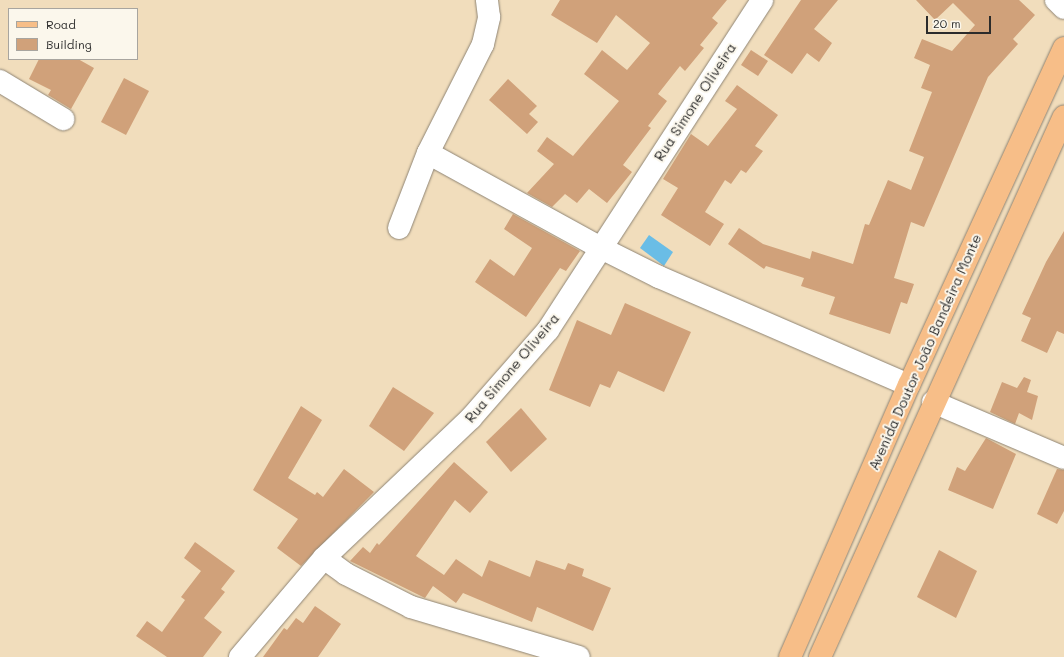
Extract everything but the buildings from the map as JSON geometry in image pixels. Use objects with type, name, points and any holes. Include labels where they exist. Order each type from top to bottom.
[{"type":"main road","name":"Avenida Doutor João Bandeira Monte","points":[[790,657],[909,385],[1064,48]]},
{"type":"main road","name":"Avenida Doutor João Bandeira Monte","points":[[820,657],[933,402],[1064,116]]},
{"type":"street","points":[[399,228],[428,153],[483,44],[489,17],[488,0]]},
{"type":"street","name":"Rua Simone Oliveira","points":[[240,657],[324,558],[471,418],[548,330],[762,0]]},
{"type":"street","points":[[1056,0],[1064,8]]},
{"type":"street","points":[[0,81],[63,119]]},
{"type":"street","points":[[428,153],[601,248],[719,304],[909,385]]},
{"type":"street","points":[[933,402],[1064,458]]},
{"type":"street","points":[[324,558],[346,574],[411,607],[579,657]]},
{"type":"water","points":[[649,235],[673,252],[664,266],[640,248]]}]
